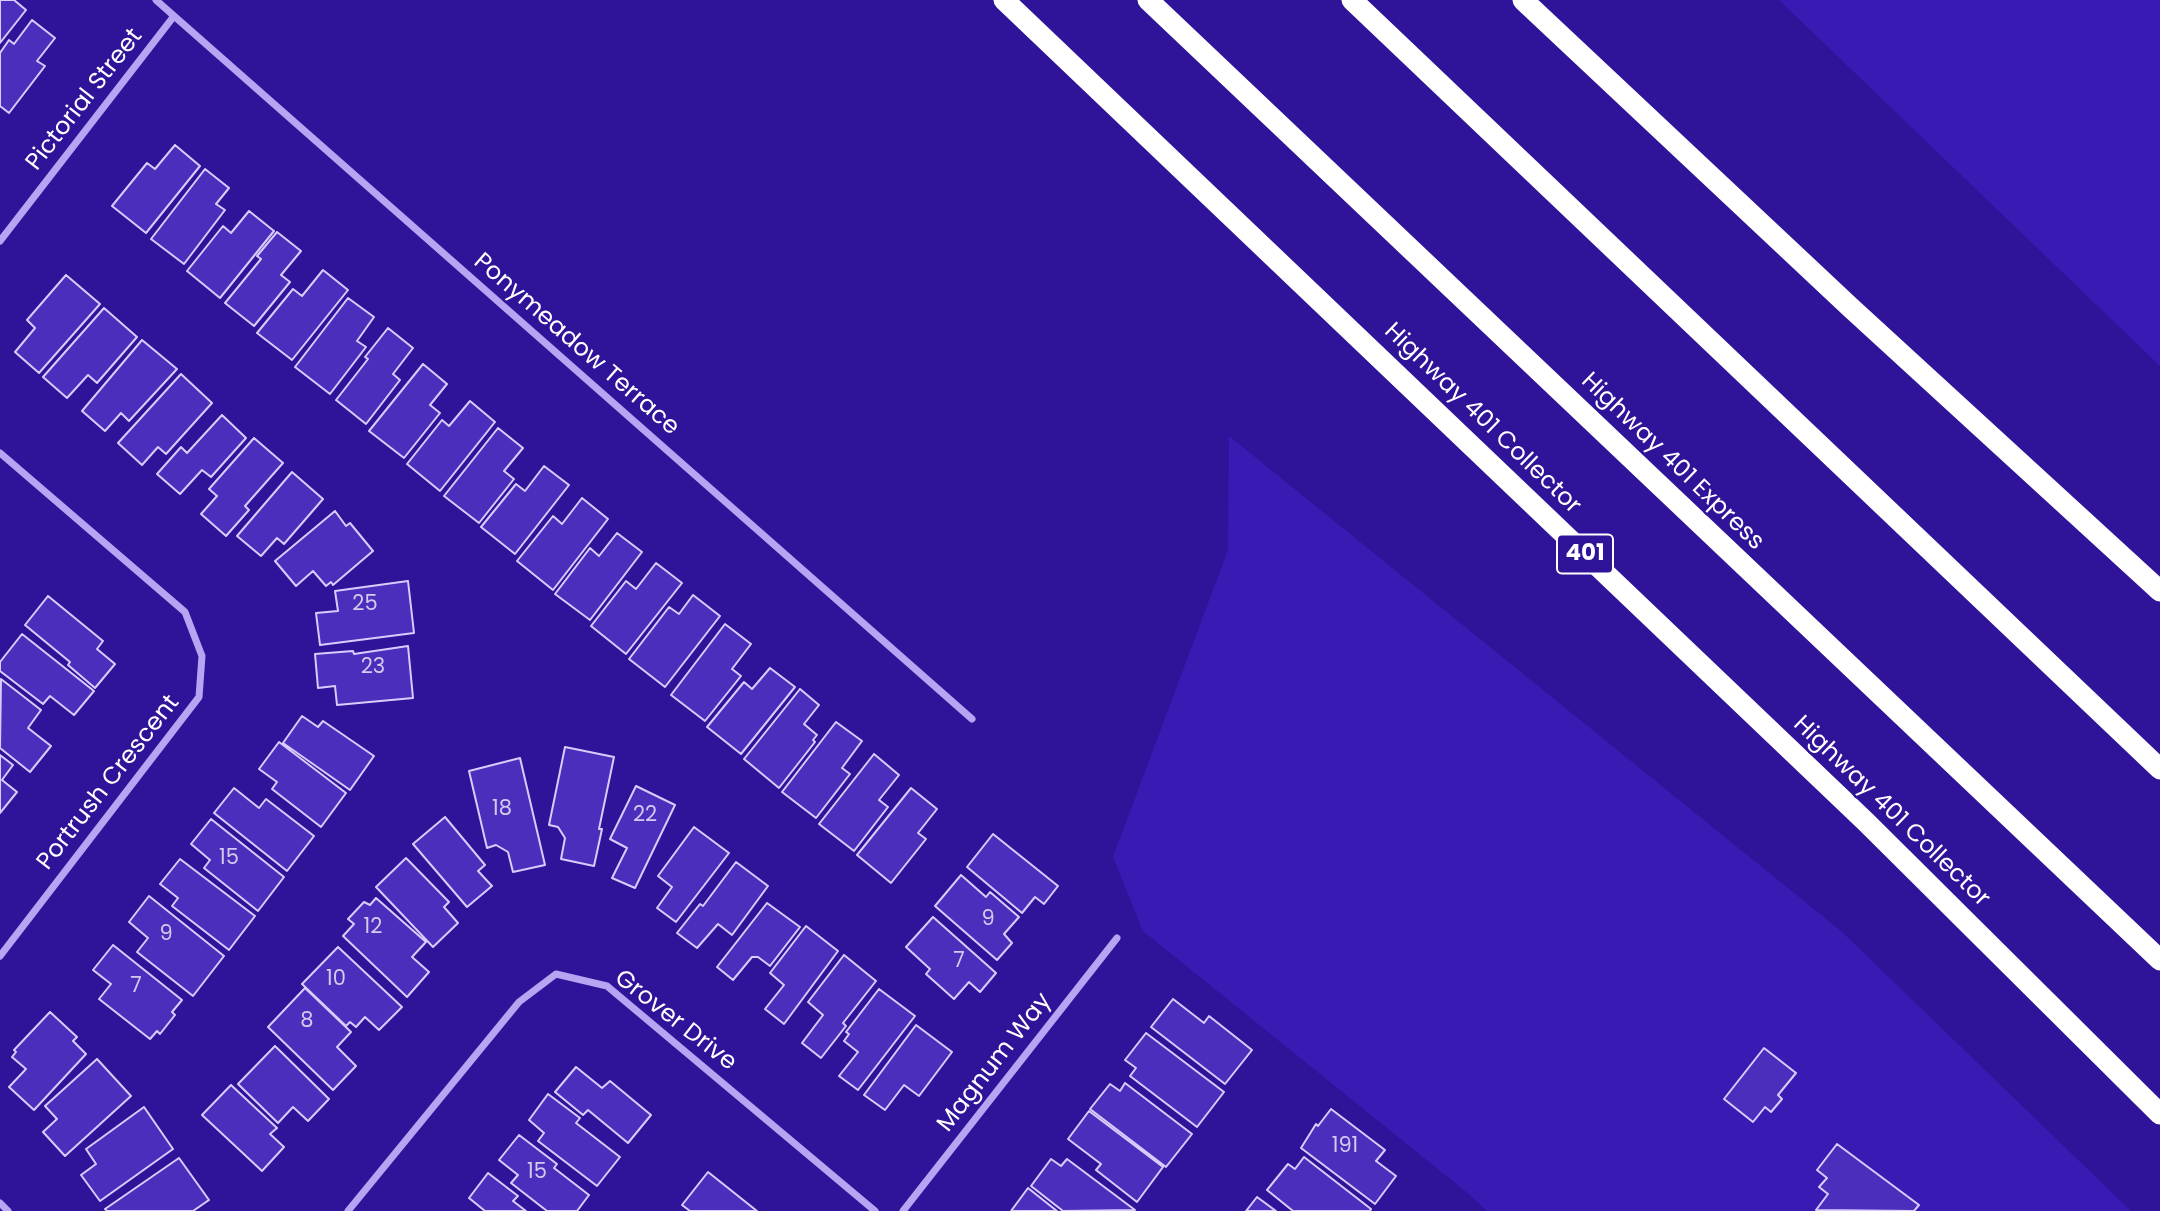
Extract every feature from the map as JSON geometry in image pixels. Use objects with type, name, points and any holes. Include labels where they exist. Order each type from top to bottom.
[{"type":"highway","name":"Highway 401 Collector","points":[[1004,0],[1846,803],[2160,1114]]},
{"type":"highway","name":"Highway 401 Express","points":[[1148,0],[2160,960]]},
{"type":"highway","points":[[1352,0],[2160,769]]},
{"type":"highway","points":[[1522,0],[1850,307],[2160,591]]},
{"type":"street","name":"Ponymeadow Terrace","points":[[156,0],[972,719]]},
{"type":"street","name":"Pictorial Street","points":[[0,241],[174,16]]},
{"type":"street","name":"Portrush Crescent","points":[[0,453],[185,611],[202,656],[199,697],[0,956]]},
{"type":"street","name":"Magnum Way","points":[[903,1211],[1116,938]]},
{"type":"street","name":"Grover Drive","points":[[348,1211],[519,1002],[556,974],[607,986],[875,1211]]},
{"type":"street","points":[[0,1203],[8,1211]]},
{"type":"shaded area","points":[[1779,0],[2160,0],[2160,366]]},
{"type":"shaded area","points":[[1229,436],[1841,931],[2131,1211],[1487,1211],[1143,931],[1113,857],[1228,550]]},
{"type":"building","points":[[0,0],[14,0],[26,10],[0,43]]},
{"type":"building","points":[[32,20],[55,38],[37,61],[45,66],[9,113],[0,106],[0,53],[9,40],[14,44]]},
{"type":"building","points":[[175,145],[200,166],[146,233],[112,206],[147,163],[155,169]]},
{"type":"building","points":[[205,169],[229,188],[216,204],[225,210],[184,264],[151,239]]},
{"type":"building","points":[[249,211],[274,231],[220,298],[187,271],[223,226],[231,233]]},
{"type":"building","points":[[277,232],[301,251],[281,275],[290,282],[254,326],[225,303],[261,259],[257,256]]},
{"type":"building","points":[[323,270],[348,290],[292,360],[257,333],[293,289],[302,296]]},
{"type":"building","points":[[66,275],[100,304],[39,373],[15,352],[35,328],[27,320]]},
{"type":"building","points":[[348,298],[374,317],[357,341],[366,347],[330,394],[295,367]]},
{"type":"building","points":[[104,308],[137,337],[97,383],[88,375],[67,398],[43,377]]},
{"type":"building","points":[[388,328],[413,348],[393,374],[400,380],[366,424],[336,400]]},
{"type":"building","points":[[142,340],[177,369],[129,421],[121,413],[105,431],[82,411]]},
{"type":"building","points":[[423,364],[447,384],[430,405],[440,413],[404,458],[369,431]]},
{"type":"building","points":[[181,374],[212,403],[166,454],[158,447],[142,465],[118,443]]},
{"type":"building","points":[[470,401],[495,422],[440,491],[407,464],[442,420],[449,426]]},
{"type":"building","points":[[222,415],[246,438],[211,477],[202,470],[180,494],[157,474],[181,447],[187,453]]},
{"type":"building","points":[[498,428],[523,448],[504,471],[514,479],[479,523],[444,496]]},
{"type":"building","points":[[254,438],[283,463],[245,506],[249,510],[226,536],[201,514],[217,496],[209,489]]},
{"type":"building","points":[[544,466],[569,485],[515,554],[481,527],[516,484],[525,491]]},
{"type":"building","points":[[292,472],[323,499],[284,544],[277,538],[261,556],[237,536]]},
{"type":"building","points":[[582,498],[608,519],[553,590],[517,561],[553,516],[562,524]]},
{"type":"building","points":[[335,511],[346,526],[350,523],[373,551],[333,585],[331,582],[326,586],[313,571],[296,586],[275,561]]},
{"type":"building","points":[[617,533],[642,552],[590,620],[555,594],[590,548],[599,556]]},
{"type":"building","points":[[656,563],[682,583],[626,654],[591,626],[626,581],[636,589]]},
{"type":"building","points":[[408,581],[414,633],[320,645],[316,613],[338,611],[335,591]]},
{"type":"building","points":[[693,595],[720,616],[665,687],[629,659],[669,607],[679,614]]},
{"type":"building","points":[[48,596],[103,641],[97,649],[115,664],[95,688],[68,665],[70,662],[25,625]]},
{"type":"building","points":[[725,624],[751,644],[732,669],[741,676],[705,721],[671,695]]},
{"type":"building","points":[[22,634],[94,691],[74,715],[50,696],[43,704],[0,671],[0,662]]},
{"type":"building","points":[[408,646],[413,698],[337,705],[335,686],[318,688],[315,654],[353,651],[354,654]]},
{"type":"building","points":[[770,668],[795,687],[741,754],[707,727],[744,682],[752,689]]},
{"type":"building","points":[[1,679],[41,710],[28,728],[51,746],[30,772],[0,748]]},
{"type":"building","points":[[800,689],[819,705],[804,724],[817,735],[813,740],[815,742],[779,788],[744,759]]},
{"type":"building","points":[[302,716],[318,727],[323,721],[374,756],[350,790],[283,743]]},
{"type":"building","points":[[836,722],[862,741],[842,768],[850,774],[816,818],[782,792]]},
{"type":"building","points":[[279,742],[346,793],[321,827],[272,789],[277,782],[259,769]]},
{"type":"building","points":[[565,747],[614,757],[594,866],[561,859],[565,838],[558,827],[549,825]]},
{"type":"building","points":[[874,754],[899,775],[879,800],[888,807],[854,851],[819,824]]},
{"type":"building","points":[[0,755],[13,765],[2,780],[17,792],[0,813]]},
{"type":"building","points":[[520,758],[545,865],[513,872],[508,852],[496,845],[487,848],[469,771]]},
{"type":"building","points":[[636,786],[675,805],[635,888],[612,878],[627,848],[610,839]]},
{"type":"building","points":[[234,788],[259,808],[266,799],[314,836],[287,871],[214,813]]},
{"type":"building","points":[[911,788],[937,809],[918,833],[926,839],[891,883],[857,855]]},
{"type":"building","points":[[445,817],[485,865],[478,871],[492,886],[467,907],[413,844]]},
{"type":"building","points":[[211,819],[284,877],[258,911],[204,868],[210,860],[191,844]]},
{"type":"building","points":[[694,827],[729,853],[676,922],[657,908],[672,887],[658,876]]},
{"type":"building","points":[[993,834],[1058,886],[1044,904],[1035,897],[1022,913],[967,867]]},
{"type":"building","points":[[406,858],[449,902],[444,907],[458,923],[433,947],[376,887]]},
{"type":"building","points":[[180,859],[255,916],[229,950],[172,906],[178,898],[160,884]]},
{"type":"building","points":[[736,862],[768,886],[732,935],[718,924],[697,948],[677,933],[700,904],[703,906]]},
{"type":"building","points":[[961,875],[986,897],[990,892],[1019,917],[1004,934],[1012,943],[997,960],[935,906]]},
{"type":"building","points":[[149,896],[224,956],[193,996],[137,952],[148,938],[129,922]]},
{"type":"building","points":[[376,898],[426,942],[412,957],[429,972],[407,997],[343,936],[354,924],[348,919],[364,902],[370,905]]},
{"type":"building","points":[[767,903],[800,927],[770,966],[758,957],[752,957],[733,980],[717,967]]},
{"type":"building","points":[[933,917],[996,973],[980,992],[969,982],[954,999],[926,974],[930,969],[906,947]]},
{"type":"building","points":[[806,926],[838,951],[784,1024],[765,1009],[784,985],[770,973]]},
{"type":"building","points":[[113,945],[182,1000],[172,1012],[175,1015],[160,1034],[157,1031],[150,1039],[99,999],[111,984],[93,970]]},
{"type":"building","points":[[338,947],[402,1007],[379,1030],[365,1017],[356,1027],[350,1022],[346,1026],[302,984]]},
{"type":"building","points":[[844,955],[876,981],[843,1023],[846,1026],[821,1058],[802,1043],[823,1015],[808,1002]]},
{"type":"building","points":[[305,988],[351,1032],[337,1047],[356,1066],[333,1090],[268,1027]]},
{"type":"building","points":[[879,989],[915,1016],[858,1090],[839,1076],[858,1052],[844,1041],[849,1034],[846,1032]]},
{"type":"building","points":[[1173,999],[1204,1023],[1209,1016],[1252,1050],[1225,1084],[1151,1027]]},
{"type":"building","points":[[50,1012],[77,1037],[73,1041],[86,1054],[34,1110],[9,1087],[26,1069],[12,1057],[16,1052],[14,1050]]},
{"type":"building","points":[[916,1025],[952,1052],[919,1096],[904,1085],[885,1110],[864,1095]]},
{"type":"building","points":[[1146,1033],[1224,1092],[1197,1127],[1130,1076],[1136,1068],[1125,1060]]},
{"type":"building","points":[[275,1046],[329,1099],[308,1121],[293,1107],[278,1123],[238,1084]]},
{"type":"building","points":[[1764,1048],[1796,1073],[1778,1095],[1782,1099],[1771,1112],[1765,1107],[1753,1122],[1724,1099]]},
{"type":"building","points":[[97,1059],[131,1096],[65,1156],[43,1132],[57,1119],[45,1106]]},
{"type":"building","points":[[576,1067],[602,1088],[610,1081],[651,1115],[628,1143],[588,1110],[583,1115],[555,1092]]},
{"type":"building","points":[[1125,1083],[1192,1134],[1166,1167],[1090,1109],[1110,1084],[1120,1091]]},
{"type":"building","points":[[231,1085],[277,1128],[270,1134],[284,1147],[262,1171],[202,1115]]},
{"type":"building","points":[[548,1094],[580,1118],[576,1123],[620,1157],[597,1186],[538,1141],[544,1133],[529,1120]]},
{"type":"building","points":[[144,1107],[173,1149],[100,1201],[81,1175],[96,1164],[86,1149]]},
{"type":"building","points":[[1331,1109],[1385,1150],[1376,1161],[1396,1176],[1375,1204],[1301,1148],[1316,1124],[1318,1126]]},
{"type":"building","points":[[1089,1111],[1163,1167],[1137,1202],[1096,1170],[1101,1164],[1068,1139]]},
{"type":"building","points":[[519,1135],[557,1164],[554,1168],[589,1195],[577,1211],[547,1211],[511,1183],[518,1175],[499,1160]]},
{"type":"building","points":[[1837,1144],[1919,1205],[1914,1211],[1816,1210],[1828,1194],[1819,1187],[1827,1178],[1817,1170]]},
{"type":"building","points":[[1304,1157],[1371,1209],[1370,1211],[1293,1211],[1267,1190],[1288,1164],[1295,1169]]},
{"type":"building","points":[[179,1158],[209,1200],[193,1211],[105,1209]]},
{"type":"building","points":[[1051,1159],[1061,1166],[1067,1159],[1135,1210],[1063,1211],[1031,1186]]},
{"type":"building","points":[[708,1172],[757,1211],[690,1211],[682,1205]]},
{"type":"building","points":[[488,1173],[518,1196],[513,1201],[526,1211],[485,1211],[469,1198]]},
{"type":"building","points":[[1028,1188],[1057,1211],[1011,1211]]},
{"type":"building","points":[[1257,1197],[1276,1211],[1246,1211]]}]
